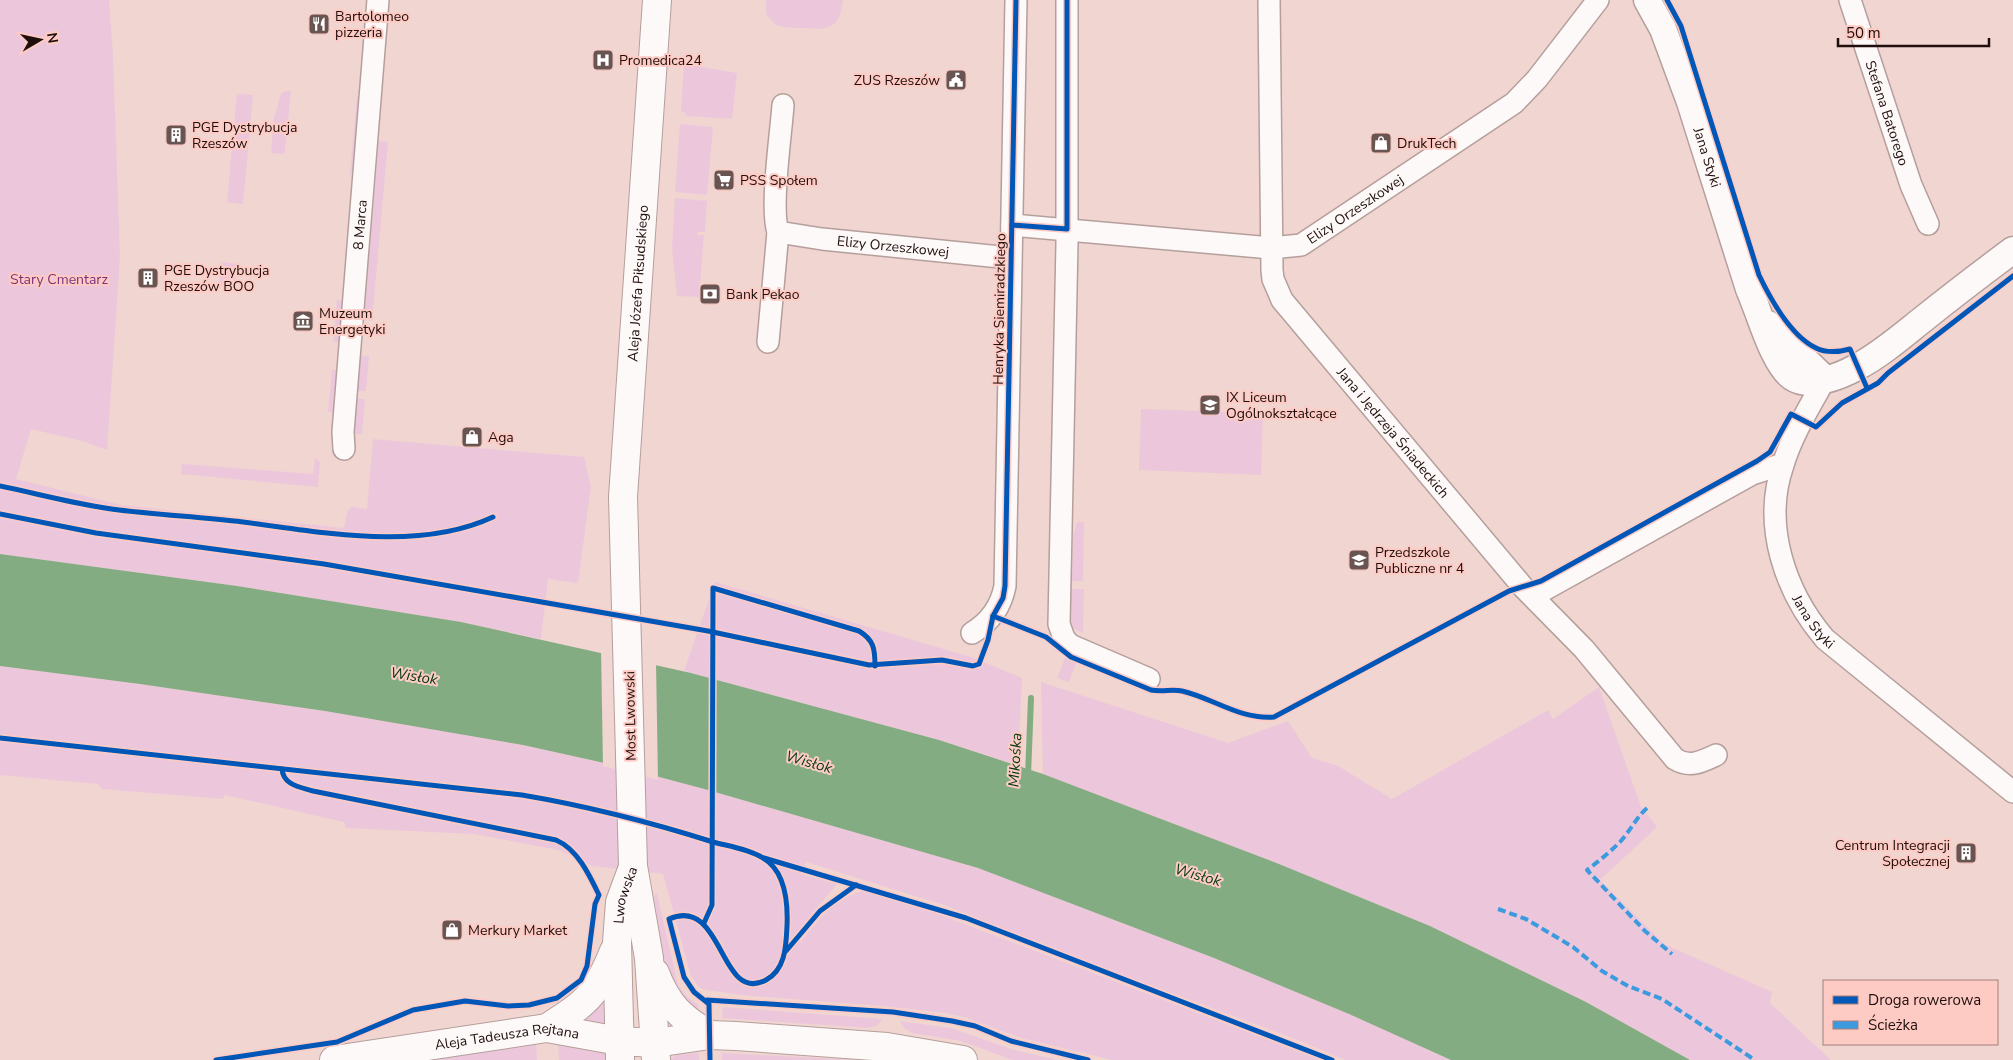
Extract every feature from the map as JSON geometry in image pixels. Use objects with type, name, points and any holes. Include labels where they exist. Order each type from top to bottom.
[{"type":"main road","name":"Aleja Józefa Piłsudskiego","points":[[626,566],[623,497],[627,419],[657,0]]},
{"type":"main road","name":"Most Lwowski","points":[[626,566],[633,866]]},
{"type":"main road","name":"Lwowska","points":[[620,1050],[617,942],[620,902],[633,866]]},
{"type":"main road","name":"Lwowska","points":[[633,866],[649,958],[655,1051]]},
{"type":"main road","points":[[547,1028],[586,1001],[597,988],[617,942]]},
{"type":"main road","points":[[649,958],[660,988],[675,1011],[710,1035]]},
{"type":"main road","name":"Aleja Tadeusza Rejtana","points":[[334,1060],[547,1028],[620,1050],[655,1051],[710,1035],[887,1047],[963,1060]]},
{"type":"street","name":"8 Marca","points":[[344,448],[343,432],[378,0]]},
{"type":"street","name":"Henryka Siemiradzkiego","points":[[972,633],[993,616],[1003,598],[1005,586],[1016,0]]},
{"type":"street","points":[[1067,0],[1067,230],[1061,631],[1070,645],[1076,649],[1149,678]]},
{"type":"street","name":"Jana i Jędrzeja Śniadeckich","points":[[1269,0],[1271,248],[1273,279],[1282,300],[1523,587],[1584,649],[1675,759],[1681,762],[1697,764],[1716,755]]},
{"type":"street","name":"Elizy Orzeszkowej","points":[[1012,225],[1271,248],[1301,245],[1313,239],[1496,118],[1514,104],[1537,79],[1598,0]]},
{"type":"street","name":"Jana Styki","points":[[1647,0],[1663,29],[1676,61],[1749,289],[1762,316],[1825,379],[1783,464],[1776,498],[1778,542],[1786,576],[1812,624],[1838,651],[2013,792]]},
{"type":"street","name":"Stefana Batorego","points":[[1850,0],[1911,185],[1928,224]]},
{"type":"street","points":[[768,342],[778,232],[775,224],[783,105]]},
{"type":"street","name":"Elizy Orzeszkowej","points":[[778,232],[822,239],[1010,258]]},
{"type":"street","points":[[1825,379],[1858,367],[2013,250]]},
{"type":"street","points":[[1533,596],[1752,474],[1783,464]]},
{"type":"green space","name":"Stary Cmentarz","points":[[0,0],[109,0],[113,55],[120,257],[107,450],[82,441],[31,429],[16,479],[121,505],[344,528],[348,510],[352,507],[367,509],[373,439],[584,457],[591,486],[578,583],[548,579],[541,639],[461,622],[237,586],[0,554]]},
{"type":"green space","points":[[766,0],[843,0],[839,17],[832,26],[812,29],[789,28],[776,25],[766,14]]},
{"type":"green space","points":[[684,64],[737,73],[732,119],[686,116],[686,113],[681,112]]},
{"type":"green space","points":[[291,91],[285,150],[284,154],[271,153],[274,118],[281,94]]},
{"type":"green space","points":[[237,94],[253,95],[243,204],[227,202]]},
{"type":"green space","points":[[357,96],[361,96],[355,174],[350,174]]},
{"type":"green space","points":[[680,124],[713,127],[707,195],[675,192]]},
{"type":"green space","points":[[379,141],[388,142],[372,321],[364,320]]},
{"type":"green space","points":[[675,198],[707,201],[705,232],[698,232],[698,235],[704,235],[699,297],[677,296],[672,248]]},
{"type":"green space","points":[[221,262],[237,264],[235,287],[219,286]]},
{"type":"green space","points":[[337,299],[342,302],[340,343],[333,342]]},
{"type":"green space","points":[[361,356],[369,356],[366,391],[357,391]]},
{"type":"green space","points":[[332,370],[338,370],[334,412],[328,412]]},
{"type":"green space","points":[[356,399],[365,399],[362,434],[353,434]]},
{"type":"green space","points":[[1141,409],[1263,413],[1261,475],[1139,470]]},
{"type":"green space","points":[[315,458],[320,462],[318,487],[181,474],[182,464],[313,474]]},
{"type":"green space","points":[[1077,522],[1084,522],[1083,581],[1072,581],[1073,537]]},
{"type":"green space","points":[[715,582],[971,657],[1022,678],[1018,765],[939,740],[684,671]]},
{"type":"green space","points":[[1070,589],[1084,589],[1083,633],[1071,627]]},
{"type":"green space","points":[[1065,658],[1076,663],[1069,682],[1057,678]]},
{"type":"green space","points":[[0,666],[325,711],[523,745],[618,766],[708,790],[978,868],[1214,958],[1349,1014],[1451,1060],[1345,1060],[1295,1039],[1072,956],[947,906],[806,862],[804,875],[837,884],[801,927],[800,943],[834,905],[864,890],[928,910],[1321,1060],[1112,1060],[1021,1038],[964,1017],[945,1013],[883,1006],[751,996],[705,990],[699,987],[691,976],[663,874],[592,866],[559,850],[474,834],[346,828],[344,822],[225,795],[223,799],[102,789],[98,784],[0,775]]},
{"type":"green space","points":[[1041,682],[1228,743],[1288,721],[1312,758],[1338,766],[1392,799],[1548,710],[1553,719],[1599,687],[1641,807],[1657,827],[1600,880],[1664,944],[1772,992],[1770,1003],[1831,1060],[1690,1060],[1586,1002],[1430,926],[1279,864],[1043,774]]},
{"type":"green space","points":[[657,894],[678,985],[687,997],[698,1004],[699,1015],[666,982],[654,896]]},
{"type":"green space","points":[[606,993],[607,1025],[572,1022]]},
{"type":"green space","points":[[723,1007],[883,1019],[876,1026],[868,1028],[722,1018]]},
{"type":"green space","points":[[900,1021],[951,1028],[1011,1049],[1058,1060],[1012,1060],[961,1041],[912,1033],[904,1028]]},
{"type":"green space","points":[[558,1040],[604,1051],[608,1060],[559,1060]]},
{"type":"green space","points":[[536,1043],[537,1060],[420,1060]]},
{"type":"green space","points":[[699,1053],[699,1060],[670,1060],[676,1055]]},
{"type":"green space","points":[[722,1053],[856,1060],[722,1060]]},
{"type":"water","name":"Wisłok","points":[[0,554],[237,586],[461,622],[691,673],[939,740],[1043,774],[1279,864],[1430,926],[1586,1002],[1690,1060],[1451,1060],[1349,1014],[1214,958],[978,868],[708,790],[618,766],[523,745],[325,711],[0,666]]},
{"type":"pier","points":[[601,649],[656,662],[658,780],[603,766]]},
{"type":"waterway","name":"Mikośka","points":[[1028,776],[1031,698]]},
{"type":"marked path","points":[[1647,808],[1620,842],[1587,870],[1645,931],[1672,954]]},
{"type":"marked path","points":[[1498,909],[1526,919],[1573,947],[1602,971],[1628,986],[1662,999],[1755,1060]]},
{"type":"cycle path","points":[[0,514],[96,533],[324,564],[708,631],[869,665],[942,660],[973,666],[979,664],[988,640],[993,616],[1003,598],[1005,586],[1016,0]]},
{"type":"cycle path","points":[[1012,225],[1067,229],[1067,0]]},
{"type":"cycle path","points":[[1667,0],[1681,26],[1759,275],[1782,316],[1798,335],[1816,348],[1824,351],[1850,349],[1867,388]]},
{"type":"cycle path","points":[[993,616],[1046,637],[1071,657],[1151,690],[1182,691],[1238,712],[1262,717],[1274,717],[1509,591],[1541,581],[1757,461],[1770,452],[1791,414],[1816,427],[1842,403],[1878,383],[1888,373],[2013,276]]},
{"type":"cycle path","points":[[0,486],[104,508],[228,520],[337,534],[402,537],[433,534],[464,528],[493,517]]},
{"type":"cycle path","points":[[704,923],[712,905],[713,588],[859,631],[868,638],[873,646],[875,666]]},
{"type":"cycle path","points":[[0,738],[522,795],[618,815],[751,852],[763,858],[776,871],[781,879],[786,898],[787,933],[784,956],[778,970],[773,975],[766,980],[751,984],[739,978],[711,934],[701,922],[687,916],[669,919],[684,977],[694,992],[709,1004],[710,1060]]},
{"type":"cycle path","points":[[216,1060],[337,1042],[413,1010],[465,1001],[508,1006],[529,1005],[557,998],[581,980],[587,966],[595,904],[599,895],[582,863],[563,844],[556,840],[313,791],[289,782],[285,779],[282,769]]},
{"type":"cycle path","points":[[764,858],[966,918],[1332,1060]]},
{"type":"cycle path","points":[[786,951],[820,911],[856,885]]},
{"type":"cycle path","points":[[707,1000],[893,1012],[952,1021],[975,1026],[1011,1041],[1088,1060]]},
{"type":"place","name":"Bartolomeo pizzeria","points":[[319,24]]},
{"type":"place","name":"Promedica24","points":[[603,60]]},
{"type":"place","name":"ZUS Rzeszów","points":[[956,80]]},
{"type":"place","name":"PGE Dystrybucja Rzeszów","points":[[176,135]]},
{"type":"place","name":"DrukTech","points":[[1381,143]]},
{"type":"place","name":"PSS Społem","points":[[724,180]]},
{"type":"place","name":"PGE Dystrybucja Rzeszów BOO","points":[[148,278]]},
{"type":"place","name":"Bank Pekao","points":[[710,294]]},
{"type":"place","name":"Muzeum Energetyki","points":[[303,321]]},
{"type":"place","name":"IX Liceum Ogólnokształcące","points":[[1210,405]]},
{"type":"place","name":"Aga","points":[[472,437]]},
{"type":"place","name":"Przedszkole Publiczne nr 4","points":[[1359,560]]},
{"type":"place","name":"Centrum Integracji Społecznej","points":[[1966,853]]},
{"type":"place","name":"Merkury Market","points":[[452,930]]}]
